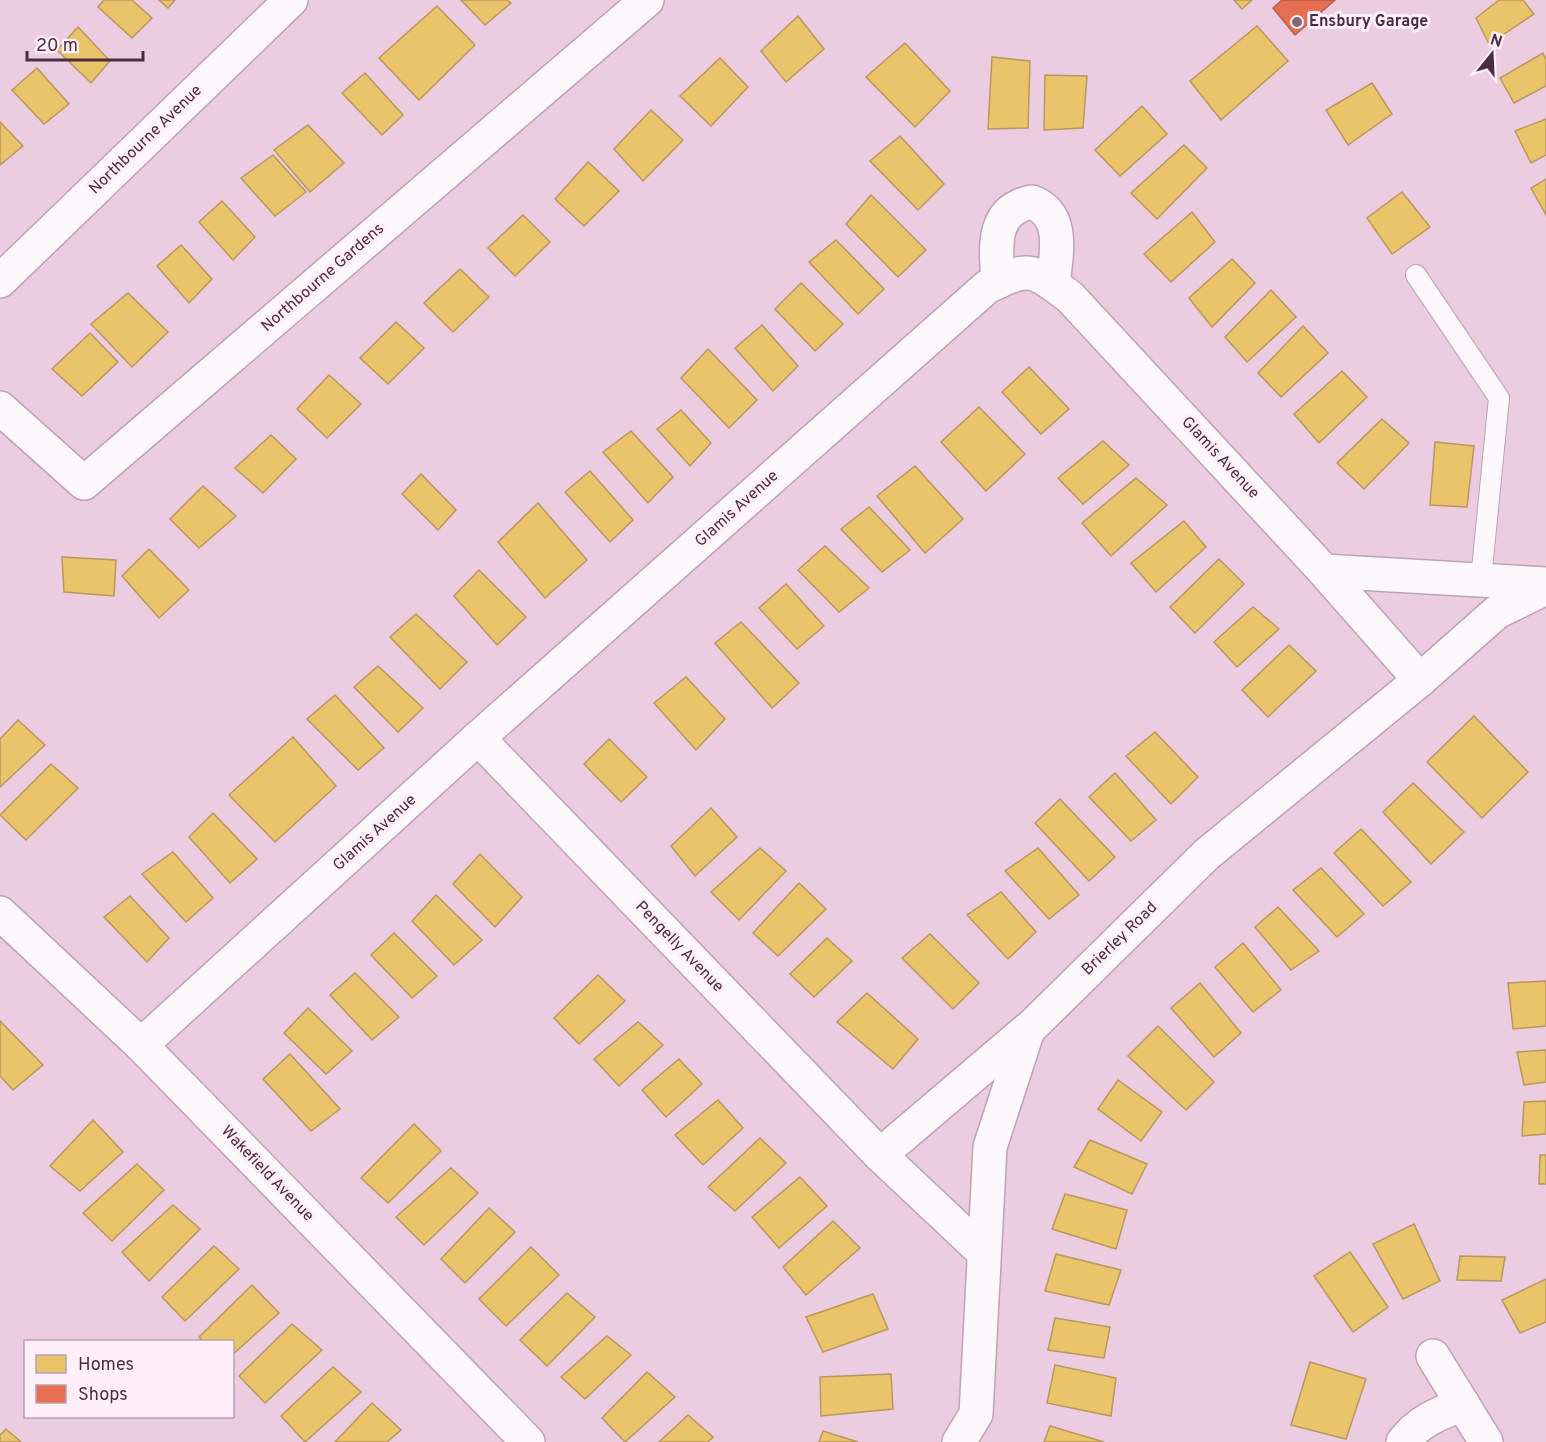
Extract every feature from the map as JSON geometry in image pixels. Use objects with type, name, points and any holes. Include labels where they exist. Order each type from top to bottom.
[{"type":"street","name":"Northbourne Avenue","points":[[0,281],[291,0]]},
{"type":"street","name":"Northbourne Gardens","points":[[0,408],[84,483],[647,0]]},
{"type":"street","points":[[998,282],[995,243],[1002,222],[1011,210],[1032,202],[1043,207],[1052,216],[1056,230],[1053,285]]},
{"type":"street","name":"Glamis Avenue","points":[[141,1045],[478,738],[978,295],[1016,272],[1036,274],[1070,297],[1324,571],[1420,680]]},
{"type":"street","points":[[1324,571],[1546,584]]},
{"type":"street","name":"Brierley Road","points":[[959,1442],[976,1414],[990,1147],[1028,1030],[1207,854],[1420,680],[1497,612],[1546,588]]},
{"type":"street","name":"Pengelly Avenue","points":[[478,738],[880,1155],[983,1252]]},
{"type":"street","name":"Wakefield Avenue","points":[[0,913],[141,1045],[528,1442]]},
{"type":"street","points":[[880,1155],[1028,1030]]},
{"type":"street","points":[[1433,1356],[1486,1442]]},
{"type":"street","points":[[1403,1442],[1413,1429],[1427,1418],[1462,1404]]},
{"type":"lane","points":[[1416,275],[1499,398],[1481,579]]},
{"type":"building: Homes","points":[[104,0],[132,0],[152,18],[132,38],[98,7]]},
{"type":"building: Homes","points":[[159,0],[175,0],[168,8]]},
{"type":"building: Homes","points":[[461,0],[507,0],[511,3],[485,25]]},
{"type":"building: Homes","points":[[1234,0],[1252,0],[1242,9]]},
{"type":"building: Homes","points":[[1499,0],[1523,0],[1534,14],[1489,44],[1476,18]]},
{"type":"building: Homes","points":[[437,6],[475,45],[419,100],[379,58]]},
{"type":"building: Homes","points":[[798,16],[824,49],[786,82],[761,51]]},
{"type":"building: Homes","points":[[1257,26],[1288,61],[1221,120],[1190,81]]},
{"type":"building: Homes","points":[[78,27],[110,61],[91,83],[57,50]]},
{"type":"building: Homes","points":[[905,43],[950,91],[915,127],[866,77]]},
{"type":"building: Homes","points":[[1543,53],[1546,60],[1546,86],[1514,103],[1500,78]]},
{"type":"building: Homes","points":[[992,57],[1030,61],[1028,128],[988,129]]},
{"type":"building: Homes","points":[[720,58],[748,87],[711,126],[680,96]]},
{"type":"building: Homes","points":[[37,68],[69,104],[44,124],[12,90]]},
{"type":"building: Homes","points":[[365,73],[403,115],[382,135],[342,93]]},
{"type":"building: Homes","points":[[1045,75],[1087,76],[1083,128],[1044,130]]},
{"type":"building: Homes","points":[[1372,83],[1392,114],[1348,145],[1326,110]]},
{"type":"building: Homes","points":[[1142,106],[1167,134],[1120,176],[1095,150]]},
{"type":"building: Homes","points":[[651,110],[683,140],[643,181],[614,149]]},
{"type":"building: Homes","points":[[1546,119],[1546,155],[1531,163],[1515,131]]},
{"type":"building: Homes","points":[[0,122],[23,146],[0,165]]},
{"type":"building: Homes","points":[[308,125],[344,163],[310,192],[274,150]]},
{"type":"building: Homes","points":[[900,136],[944,184],[918,210],[870,161]]},
{"type":"building: Homes","points":[[1184,145],[1207,168],[1157,219],[1131,193]]},
{"type":"building: Homes","points":[[273,155],[306,192],[275,216],[241,178]]},
{"type":"building: Homes","points":[[588,162],[619,191],[584,226],[555,199]]},
{"type":"building: Homes","points":[[1546,179],[1546,215],[1531,188]]},
{"type":"building: Homes","points":[[1402,192],[1430,227],[1392,254],[1367,218]]},
{"type":"building: Homes","points":[[871,195],[926,250],[898,277],[846,224]]},
{"type":"building: Homes","points":[[222,201],[255,237],[233,260],[199,222]]},
{"type":"building: Homes","points":[[1192,212],[1215,242],[1171,282],[1144,254]]},
{"type":"building: Homes","points":[[523,215],[550,242],[515,276],[488,248]]},
{"type":"building: Homes","points":[[836,240],[884,289],[858,314],[809,262]]},
{"type":"building: Homes","points":[[181,245],[212,279],[189,303],[157,266]]},
{"type":"building: Homes","points":[[1232,259],[1255,283],[1212,327],[1189,298]]},
{"type":"building: Homes","points":[[460,269],[489,297],[453,332],[424,303]]},
{"type":"building: Homes","points":[[801,283],[843,324],[815,351],[775,309]]},
{"type":"building: Homes","points":[[1271,290],[1296,317],[1247,362],[1225,337]]},
{"type":"building: Homes","points":[[128,293],[168,332],[132,367],[91,324]]},
{"type":"building: Homes","points":[[396,322],[424,348],[388,384],[360,358]]},
{"type":"building: Homes","points":[[762,325],[798,366],[773,391],[735,348]]},
{"type":"building: Homes","points":[[1303,326],[1328,353],[1281,397],[1258,373]]},
{"type":"building: Homes","points":[[90,333],[118,362],[82,396],[52,369]]},
{"type":"building: Homes","points":[[708,349],[757,400],[729,428],[681,378]]},
{"type":"building: Homes","points":[[1029,367],[1069,409],[1041,434],[1002,392]]},
{"type":"building: Homes","points":[[1342,371],[1367,397],[1319,443],[1294,414]]},
{"type":"building: Homes","points":[[329,375],[361,404],[327,438],[297,409]]},
{"type":"building: Homes","points":[[979,407],[1025,454],[986,491],[941,442]]},
{"type":"building: Homes","points":[[681,410],[711,443],[690,466],[657,429]]},
{"type":"building: Homes","points":[[1382,419],[1409,443],[1364,489],[1337,463]]},
{"type":"building: Homes","points":[[631,431],[673,477],[648,503],[603,452]]},
{"type":"building: Homes","points":[[271,435],[296,459],[263,493],[235,468]]},
{"type":"building: Homes","points":[[1103,441],[1129,465],[1083,504],[1058,478]]},
{"type":"building: Homes","points":[[1435,442],[1474,446],[1467,507],[1430,505]]},
{"type":"building: Homes","points":[[915,466],[963,519],[925,553],[877,496]]},
{"type":"building: Homes","points":[[590,471],[633,520],[610,542],[565,492]]},
{"type":"building: Homes","points":[[421,474],[456,510],[438,530],[402,494]]},
{"type":"building: Homes","points":[[1136,478],[1167,505],[1111,556],[1082,523]]},
{"type":"building: Homes","points":[[203,486],[236,516],[199,548],[170,519]]},
{"type":"building: Homes","points":[[538,503],[587,560],[545,598],[498,542]]},
{"type":"building: Homes","points":[[869,507],[910,550],[882,572],[841,529]]},
{"type":"building: Homes","points":[[1184,521],[1206,547],[1156,592],[1131,563]]},
{"type":"building: Homes","points":[[825,546],[869,588],[839,612],[798,570]]},
{"type":"building: Homes","points":[[149,549],[189,590],[159,618],[122,576]]},
{"type":"building: Homes","points":[[62,557],[116,560],[114,596],[64,592]]},
{"type":"building: Homes","points":[[1219,559],[1244,584],[1195,633],[1170,607]]},
{"type":"building: Homes","points":[[479,570],[526,617],[497,645],[454,596]]},
{"type":"building: Homes","points":[[786,584],[824,626],[797,649],[759,608]]},
{"type":"building: Homes","points":[[1253,607],[1279,629],[1237,667],[1214,642]]},
{"type":"building: Homes","points":[[416,614],[467,662],[440,689],[390,637]]},
{"type":"building: Homes","points":[[741,622],[799,683],[772,708],[715,643]]},
{"type":"building: Homes","points":[[1289,645],[1316,671],[1268,717],[1242,690]]},
{"type":"building: Homes","points":[[378,666],[423,708],[398,732],[354,687]]},
{"type":"building: Homes","points":[[686,677],[725,719],[696,750],[654,703]]},
{"type":"building: Homes","points":[[335,695],[384,748],[358,770],[307,719]]},
{"type":"building: Homes","points":[[1474,716],[1528,772],[1482,818],[1427,762]]},
{"type":"building: Homes","points":[[18,720],[45,745],[0,787],[0,739]]},
{"type":"building: Homes","points":[[1155,732],[1198,777],[1171,804],[1126,756]]},
{"type":"building: Homes","points":[[293,737],[336,786],[275,842],[229,795]]},
{"type":"building: Homes","points":[[609,739],[647,777],[621,802],[584,764]]},
{"type":"building: Homes","points":[[51,764],[78,788],[26,840],[0,815]]},
{"type":"building: Homes","points":[[1115,773],[1156,820],[1131,841],[1089,797]]},
{"type":"building: Homes","points":[[1413,783],[1464,832],[1431,864],[1383,812]]},
{"type":"building: Homes","points":[[1060,799],[1115,857],[1089,881],[1035,823]]},
{"type":"building: Homes","points":[[711,808],[737,837],[695,876],[671,846]]},
{"type":"building: Homes","points":[[213,813],[257,859],[230,883],[189,837]]},
{"type":"building: Homes","points":[[1361,829],[1411,882],[1383,906],[1334,853]]},
{"type":"building: Homes","points":[[760,848],[786,871],[739,920],[711,892]]},
{"type":"building: Homes","points":[[1038,848],[1079,895],[1049,919],[1005,871]]},
{"type":"building: Homes","points":[[173,852],[213,898],[186,922],[142,874]]},
{"type":"building: Homes","points":[[480,854],[522,897],[495,927],[453,884]]},
{"type":"building: Homes","points":[[1321,868],[1364,914],[1337,937],[1293,890]]},
{"type":"building: Homes","points":[[799,883],[826,909],[778,956],[753,933]]},
{"type":"building: Homes","points":[[1001,892],[1036,932],[1008,959],[967,915]]},
{"type":"building: Homes","points":[[436,895],[482,940],[454,965],[412,921]]},
{"type":"building: Homes","points":[[130,896],[169,938],[147,962],[104,917]]},
{"type":"building: Homes","points":[[1278,907],[1319,951],[1291,970],[1255,927]]},
{"type":"building: Homes","points":[[394,933],[437,976],[412,998],[371,955]]},
{"type":"building: Homes","points":[[930,934],[979,983],[953,1009],[902,958]]},
{"type":"building: Homes","points":[[827,938],[852,961],[814,997],[790,974]]},
{"type":"building: Homes","points":[[1243,943],[1281,990],[1253,1012],[1215,967]]},
{"type":"building: Homes","points":[[355,973],[399,1017],[372,1040],[330,995]]},
{"type":"building: Homes","points":[[598,975],[625,1001],[579,1044],[554,1018]]},
{"type":"building: Homes","points":[[1546,981],[1546,1026],[1513,1029],[1508,983]]},
{"type":"building: Homes","points":[[1200,983],[1241,1033],[1214,1057],[1171,1008]]},
{"type":"building: Homes","points":[[867,993],[918,1039],[893,1069],[837,1022]]},
{"type":"building: Homes","points":[[308,1008],[352,1051],[326,1074],[284,1033]]},
{"type":"building: Homes","points":[[0,1021],[43,1065],[13,1090],[0,1076]]},
{"type":"building: Homes","points":[[638,1022],[663,1045],[619,1086],[594,1059]]},
{"type":"building: Homes","points":[[1158,1026],[1214,1082],[1186,1110],[1128,1056]]},
{"type":"building: Homes","points":[[1546,1050],[1546,1082],[1524,1085],[1517,1052]]},
{"type":"building: Homes","points":[[290,1054],[340,1109],[311,1131],[263,1079]]},
{"type":"building: Homes","points":[[679,1059],[702,1084],[666,1117],[642,1090]]},
{"type":"building: Homes","points":[[1118,1080],[1162,1112],[1141,1141],[1098,1109]]},
{"type":"building: Homes","points":[[718,1100],[743,1128],[703,1165],[675,1135]]},
{"type":"building: Homes","points":[[1546,1101],[1546,1134],[1522,1136],[1524,1102]]},
{"type":"building: Homes","points":[[93,1120],[123,1152],[80,1191],[50,1166]]},
{"type":"building: Homes","points":[[414,1124],[441,1151],[388,1203],[361,1178]]},
{"type":"building: Homes","points":[[760,1138],[786,1163],[735,1211],[708,1187]]},
{"type":"building: Homes","points":[[1090,1140],[1147,1164],[1132,1194],[1074,1167]]},
{"type":"building: Homes","points":[[1540,1155],[1546,1155],[1546,1184],[1539,1184]]},
{"type":"building: Homes","points":[[137,1164],[164,1190],[112,1241],[83,1213]]},
{"type":"building: Homes","points":[[451,1168],[478,1193],[424,1245],[396,1217]]},
{"type":"building: Homes","points":[[800,1177],[827,1206],[779,1248],[752,1217]]},
{"type":"building: Homes","points":[[1065,1194],[1127,1210],[1116,1249],[1052,1229]]},
{"type":"building: Homes","points":[[173,1205],[200,1229],[149,1281],[122,1252]]},
{"type":"building: Homes","points":[[489,1208],[515,1232],[465,1283],[441,1259]]},
{"type":"building: Homes","points":[[833,1221],[860,1248],[806,1295],[783,1267]]},
{"type":"building: Homes","points":[[1414,1224],[1440,1281],[1403,1299],[1373,1244]]},
{"type":"building: Homes","points":[[214,1246],[239,1269],[185,1321],[162,1297]]},
{"type":"building: Homes","points":[[531,1247],[559,1275],[506,1326],[479,1299]]},
{"type":"building: Homes","points":[[1350,1252],[1388,1307],[1353,1332],[1314,1276]]},
{"type":"building: Homes","points":[[1056,1254],[1121,1270],[1109,1305],[1045,1291]]},
{"type":"building: Homes","points":[[1460,1256],[1505,1257],[1501,1281],[1457,1280]]},
{"type":"building: Homes","points":[[1546,1279],[1546,1322],[1520,1333],[1502,1300]]},
{"type":"building: Homes","points":[[252,1285],[279,1313],[234,1353],[234,1340],[202,1340],[199,1337]]},
{"type":"building: Homes","points":[[567,1293],[595,1317],[547,1366],[520,1340]]},
{"type":"building: Homes","points":[[873,1294],[888,1329],[823,1352],[806,1317]]},
{"type":"building: Homes","points":[[1055,1318],[1110,1327],[1104,1358],[1048,1350]]},
{"type":"building: Homes","points":[[292,1324],[322,1350],[265,1403],[239,1376]]},
{"type":"building: Homes","points":[[607,1336],[631,1355],[585,1399],[561,1377]]},
{"type":"building: Homes","points":[[1310,1362],[1366,1379],[1346,1439],[1291,1425]]},
{"type":"building: Homes","points":[[1055,1365],[1116,1378],[1111,1416],[1047,1403]]},
{"type":"building: Homes","points":[[333,1367],[361,1392],[305,1442],[281,1416]]},
{"type":"building: Homes","points":[[647,1372],[675,1397],[625,1442],[602,1418]]},
{"type":"building: Homes","points":[[891,1374],[893,1409],[821,1416],[820,1377]]},
{"type":"building: Homes","points":[[372,1403],[401,1430],[387,1442],[335,1442]]},
{"type":"building: Homes","points":[[688,1415],[713,1437],[708,1442],[659,1442]]},
{"type":"building: Homes","points":[[1050,1426],[1104,1442],[1044,1442]]},
{"type":"building: Homes","points":[[6,1429],[21,1442],[0,1442],[0,1435]]},
{"type":"building: Homes","points":[[823,1431],[858,1442],[819,1442]]},
{"type":"building: Shops","name":"Ensbury Garage","points":[[1282,0],[1335,0],[1295,35],[1273,8]]},
{"type":"place","name":"Ensbury Garage","points":[[1297,22]]}]
